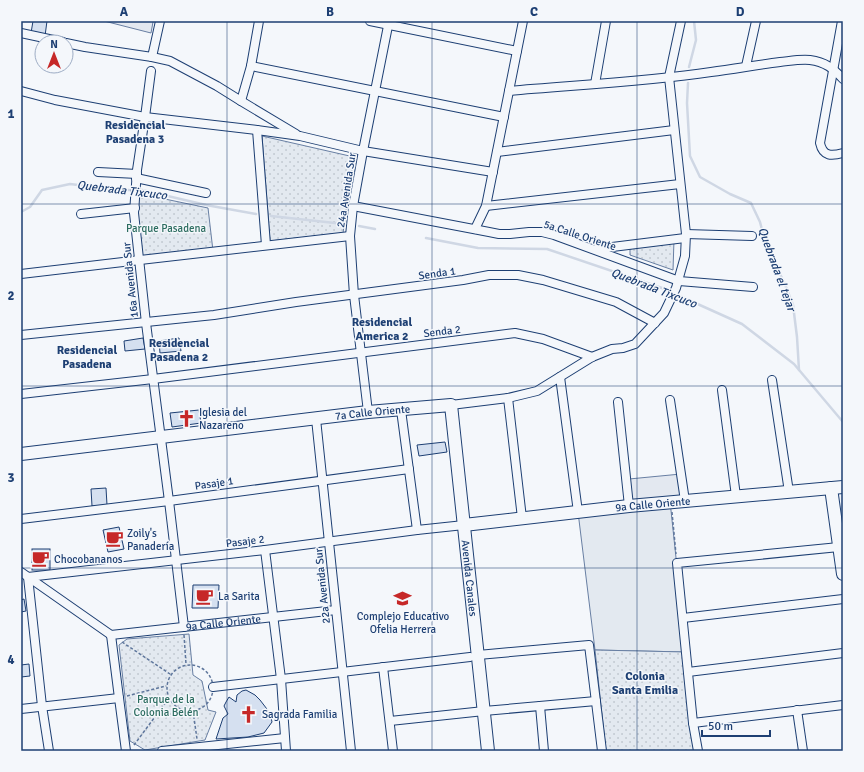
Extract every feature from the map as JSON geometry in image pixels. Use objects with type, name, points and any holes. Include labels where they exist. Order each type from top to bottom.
[{"type":"street","points":[[152,57],[160,21]]},
{"type":"street","points":[[241,101],[251,66],[259,21]]},
{"type":"street","points":[[370,21],[389,23],[517,51]]},
{"type":"street","points":[[475,229],[486,206],[523,21]]},
{"type":"street","points":[[595,84],[606,21]]},
{"type":"street","name":"7a Calle Oriente","points":[[21,454],[368,412],[451,405],[508,398],[537,390],[592,357],[612,349],[623,348],[635,344],[664,313],[678,284],[685,256],[685,236],[669,78],[681,21]]},
{"type":"street","points":[[746,66],[756,21]]},
{"type":"street","points":[[842,21],[820,143],[823,151],[830,155],[843,153]]},
{"type":"street","name":"24a Avenida Sur","points":[[368,412],[354,295],[350,236],[353,206],[363,151],[389,23]]},
{"type":"street","points":[[21,33],[34,36]]},
{"type":"street","points":[[74,45],[170,61],[217,86],[300,136]]},
{"type":"street","points":[[509,91],[669,78],[746,66],[809,60],[823,63],[834,69],[843,79]]},
{"type":"street","points":[[251,66],[504,117]]},
{"type":"street","name":"16a Avenida Sur","points":[[151,71],[134,212],[146,323],[184,627]]},
{"type":"street","points":[[21,91],[55,100],[145,117],[300,136],[363,151],[493,172]]},
{"type":"street","points":[[257,130],[266,246]]},
{"type":"street","points":[[497,152],[675,134]]},
{"type":"street","points":[[98,172],[137,178],[206,193]]},
{"type":"street","points":[[486,206],[680,184]]},
{"type":"street","name":"5a Calle Oriente","points":[[353,206],[499,234],[542,232],[593,249],[678,284],[752,287]]},
{"type":"street","points":[[81,214],[135,208]]},
{"type":"street","points":[[21,274],[350,236]]},
{"type":"street","points":[[593,249],[685,236],[752,236]]},
{"type":"street","name":"Senda 1","points":[[21,335],[214,315],[296,302],[463,280],[489,275],[518,275],[543,280],[616,302],[655,322]]},
{"type":"street","name":"Senda 2","points":[[21,394],[153,379],[515,333],[543,339],[592,357]]},
{"type":"street","points":[[560,377],[578,512]]},
{"type":"street","points":[[772,380],[789,492]]},
{"type":"street","points":[[722,390],[736,496]]},
{"type":"street","points":[[508,398],[522,518]]},
{"type":"street","points":[[670,400],[685,501]]},
{"type":"street","points":[[618,402],[630,506]]},
{"type":"street","name":"Avenida Canales","points":[[451,405],[464,526],[474,656],[484,711],[488,751]]},
{"type":"street","points":[[401,410],[417,530]]},
{"type":"street","name":"22a Avenida Sur","points":[[316,419],[351,751]]},
{"type":"street","name":"Pasaje 1","points":[[21,519],[169,501],[409,468]]},
{"type":"street","points":[[837,488],[839,547],[843,574]]},
{"type":"street","name":"9a Calle Oriente","points":[[464,526],[630,506],[837,488]]},
{"type":"street","name":"Pasaje 2","points":[[28,577],[265,550],[417,530],[464,526]]},
{"type":"street","points":[[698,751],[693,722],[677,563],[839,547]]},
{"type":"street","points":[[265,550],[281,679],[286,751]]},
{"type":"street","points":[[21,572],[112,635],[126,751]]},
{"type":"street","points":[[28,577],[42,706],[49,751]]},
{"type":"street","points":[[683,618],[843,599]]},
{"type":"street","name":"9a Calle Oriente","points":[[112,635],[336,610]]},
{"type":"street","points":[[213,687],[474,656],[588,645],[602,751]]},
{"type":"street","points":[[688,672],[843,653]]},
{"type":"street","points":[[383,667],[393,751]]},
{"type":"street","points":[[21,709],[119,698]]},
{"type":"street","points":[[390,721],[596,701]]},
{"type":"street","points":[[693,722],[843,705]]},
{"type":"street","points":[[540,706],[544,751]]},
{"type":"street","points":[[797,710],[803,751]]},
{"type":"street","points":[[162,751],[199,749],[285,738]]},
{"type":"path","points":[[671,502],[677,563]]},
{"type":"path","points":[[184,627],[186,664]]},
{"type":"path","points":[[112,635],[170,674]]},
{"type":"path","points":[[186,664],[193,664],[205,670],[212,681],[213,687],[210,700],[205,706],[193,711],[185,711],[173,704],[166,693],[167,680],[170,674],[180,666],[186,664]]},
{"type":"path","points":[[119,698],[166,686]]},
{"type":"path","points":[[134,745],[169,698]]},
{"type":"path","points":[[193,711],[199,749]]},
{"type":"green space","points":[[262,136],[354,157],[343,233],[270,241]]},
{"type":"green space","name":"Parque Pasadena","points":[[136,193],[208,208],[213,251],[140,260]]},
{"type":"green space","points":[[674,240],[673,270],[630,255],[630,249]]},
{"type":"green space","points":[[670,501],[686,652],[595,650],[578,512]]},
{"type":"green space","name":"Parque de la Colonia Belén","points":[[189,634],[193,675],[202,681],[208,710],[216,712],[205,740],[145,750],[130,741],[119,645],[127,639]]},
{"type":"green space","points":[[595,650],[686,652],[698,751],[606,751]]},
{"type":"shaded area","points":[[104,21],[153,21],[153,22],[151,33]]},
{"type":"shaded area","points":[[681,474],[683,501],[631,505],[629,479]]},
{"type":"building","points":[[33,21],[47,21],[45,34],[31,33]]},
{"type":"building","points":[[143,338],[145,349],[125,351],[124,341]]},
{"type":"building","points":[[179,338],[181,351],[160,353],[159,341]]},
{"type":"building","name":"Iglesia del Nazareno","points":[[199,410],[201,423],[172,427],[170,413]]},
{"type":"building","points":[[445,442],[447,452],[419,456],[417,445]]},
{"type":"building","points":[[106,488],[107,505],[92,506],[91,489]]},
{"type":"building","name":"Zoily's Panadería","points":[[119,527],[124,549],[108,552],[103,530]]},
{"type":"building","name":"Chocobananos","points":[[32,549],[50,549],[50,570],[32,570]]},
{"type":"building","name":"La Sarita","points":[[193,585],[219,585],[218,608],[192,608]]},
{"type":"building","points":[[24,599],[26,611],[21,612],[21,600]]},
{"type":"building","points":[[29,664],[30,676],[21,677],[21,665]]},
{"type":"building","name":"Sagrada Familia","points":[[246,690],[260,700],[270,713],[272,722],[264,733],[248,737],[216,739],[223,718],[228,714],[224,706],[229,697],[236,702],[237,695]]},
{"type":"waterway","name":"Quebrada el tejar","points":[[689,67],[696,40],[694,21]]},
{"type":"waterway","name":"Quebrada el tejar","points":[[688,83],[687,103],[690,156],[700,177],[730,194],[751,203],[760,222],[767,249],[784,282],[793,305],[799,370]]},
{"type":"waterway","name":"Quebrada Tixcuco","points":[[21,212],[30,207],[42,190],[70,184],[119,190],[142,190],[206,205],[256,214]]},
{"type":"waterway","name":"Quebrada Tixcuco","points":[[271,216],[344,224]]},
{"type":"waterway","name":"Quebrada Tixcuco","points":[[359,226],[375,229]]},
{"type":"waterway","name":"Quebrada Tixcuco","points":[[426,238],[478,248],[547,249],[662,288],[742,324],[794,364],[843,422]]},
{"type":"place","name":"Iglesia del Nazareno","points":[[186,418]]},
{"type":"place","name":"Zoily's Panadería","points":[[114,539]]},
{"type":"place","name":"Chocobananos","points":[[41,559]]},
{"type":"place","name":"La Sarita","points":[[205,596]]},
{"type":"place","name":"Complejo Educativo Ofelia Herrera","points":[[403,598]]},
{"type":"place","name":"Sagrada Familia","points":[[249,714]]},
{"type":"district","name":"Residencial Pasadena 3","points":[[135,132]]},
{"type":"district","name":"Residencial America 2","points":[[382,329]]},
{"type":"district","name":"Residencial Pasadena 2","points":[[179,350]]},
{"type":"district","name":"Residencial Pasadena","points":[[87,357]]},
{"type":"district","name":"Colonia Santa Emilia","points":[[645,683]]}]
